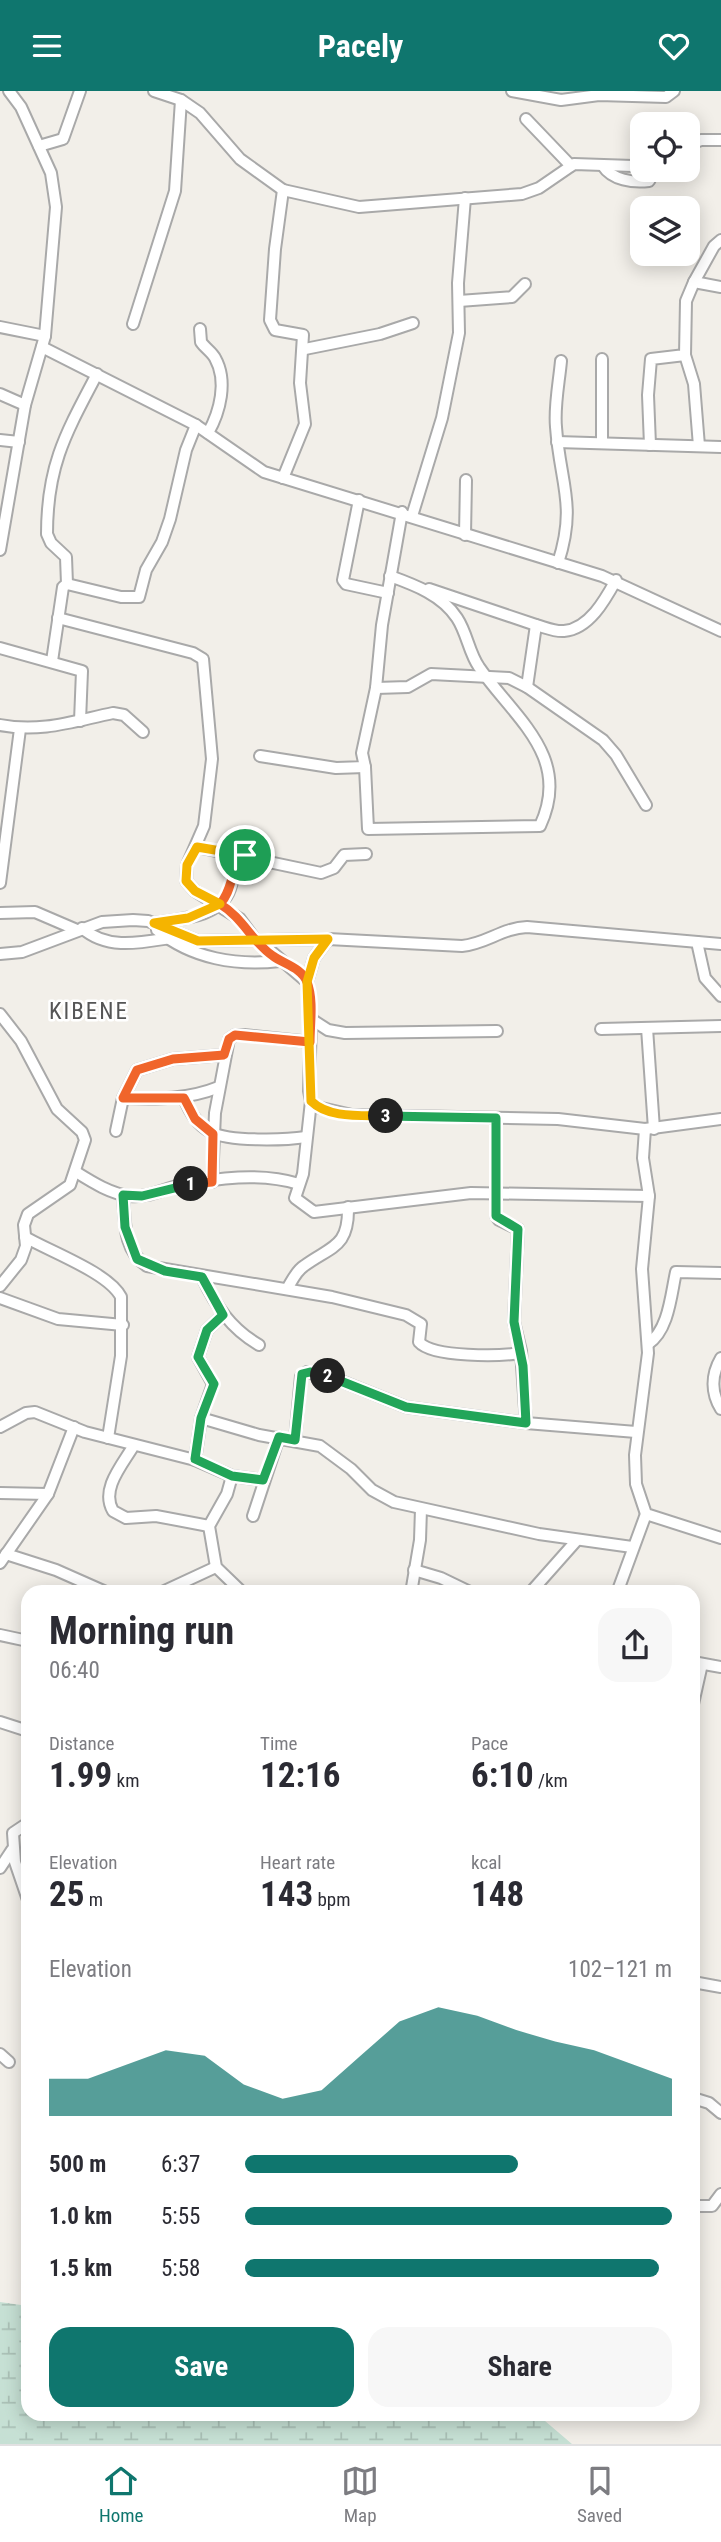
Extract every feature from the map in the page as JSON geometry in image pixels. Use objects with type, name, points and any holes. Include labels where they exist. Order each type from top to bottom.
[{"type":"street","points":[[0,550],[25,405],[44,341],[56,207],[51,173],[40,146],[9,91]]},
{"type":"street","points":[[40,146],[63,139],[80,91]]},
{"type":"street","points":[[154,91],[181,100],[200,113],[240,159],[283,190],[359,207],[522,194],[539,188],[571,166],[630,164]]},
{"type":"street","points":[[512,91],[561,100],[600,93],[666,97],[674,91]]},
{"type":"street","points":[[133,324],[175,191],[181,100]]},
{"type":"street","points":[[526,120],[571,166]]},
{"type":"street","points":[[700,140],[721,140]]},
{"type":"street","points":[[603,166],[608,174],[630,180]]},
{"type":"street","points":[[283,190],[275,249],[270,324],[275,330],[303,335],[305,349],[300,383],[305,424],[283,478]]},
{"type":"street","points":[[423,587],[457,618],[478,666],[528,726],[547,763],[548,810],[540,826],[368,829],[362,753],[376,688],[390,576],[407,514],[442,418],[459,333],[465,198]]},
{"type":"street","points":[[699,446],[694,384],[685,355],[686,301],[714,246],[721,240]]},
{"type":"street","points":[[694,282],[721,286]]},
{"type":"street","points":[[459,301],[512,297],[525,284]]},
{"type":"street","points":[[305,349],[380,334],[413,323]]},
{"type":"street","points":[[0,327],[44,341],[97,374],[196,425],[250,464],[283,478],[615,580],[721,631]]},
{"type":"street","points":[[200,329],[201,342],[214,356],[220,372],[219,412],[208,433]]},
{"type":"street","points":[[650,445],[648,395],[651,359],[685,355]]},
{"type":"street","points":[[602,359],[602,442]]},
{"type":"street","points":[[558,563],[568,531],[568,505],[555,423],[561,361]]},
{"type":"street","points":[[52,661],[63,587],[67,583],[66,557],[51,543],[47,534],[52,471],[62,440],[97,374]]},
{"type":"street","points":[[0,394],[25,405]]},
{"type":"street","points":[[67,583],[121,597],[139,597],[146,570],[162,542],[170,519],[186,450],[196,425]]},
{"type":"street","points":[[0,440],[19,442]]},
{"type":"street","points":[[557,442],[721,447]]},
{"type":"street","points":[[465,535],[466,479]]},
{"type":"street","points":[[359,500],[343,580],[346,584],[387,593]]},
{"type":"street","points":[[390,576],[536,625],[563,631],[577,627],[602,605],[615,580]]},
{"type":"street","points":[[58,618],[192,653],[202,659],[212,759],[204,826],[187,865],[186,881],[195,891],[220,904],[240,919],[257,941],[298,971],[307,982]]},
{"type":"street","points":[[527,687],[536,625]]},
{"type":"street","points":[[0,648],[83,672],[80,721]]},
{"type":"street","points":[[376,688],[408,687],[431,674],[509,678],[527,687],[603,740],[616,755],[646,805]]},
{"type":"street","points":[[0,725],[20,729],[80,721],[113,713],[124,715],[144,732]]},
{"type":"street","points":[[0,883],[20,729]]},
{"type":"street","points":[[260,755],[336,768],[365,767]]},
{"type":"street","points":[[197,847],[321,873],[331,870],[344,855],[366,855]]},
{"type":"street","points":[[0,954],[22,952],[79,929],[116,921],[151,922],[188,918],[220,904],[230,888],[237,862],[245,855]]},
{"type":"street","points":[[0,913],[35,912],[97,939],[114,943],[170,938]]},
{"type":"street","points":[[151,922],[170,938],[208,958],[263,963],[281,960]]},
{"type":"street","points":[[151,922],[198,941],[328,939],[462,946],[476,945],[509,928],[535,927],[721,944]]},
{"type":"street","points":[[328,939],[314,958],[307,982],[311,1019],[311,1101],[295,1198],[308,1210],[321,1212],[443,1195],[496,1193],[572,1197],[649,1196]]},
{"type":"street","points":[[697,942],[705,978],[721,996]]},
{"type":"street","points":[[0,1014],[21,1041],[57,1109],[83,1135],[84,1143],[76,1172],[64,1192],[28,1214],[24,1225],[21,1260],[0,1286]]},
{"type":"street","points":[[311,1019],[328,1030],[345,1033],[497,1031]]},
{"type":"street","points":[[601,1029],[721,1026]]},
{"type":"street","points":[[620,1585],[646,1514],[636,1484],[636,1432],[648,1344],[643,1316],[642,1269],[649,1196],[643,1158],[650,1129],[648,1028]]},
{"type":"street","points":[[212,1182],[213,1134],[224,1055],[229,1039],[235,1035],[310,1042]]},
{"type":"street","points":[[116,1131],[123,1098],[141,1068],[173,1059],[224,1055]]},
{"type":"street","points":[[123,1098],[184,1098],[219,1087]]},
{"type":"street","points":[[184,1098],[195,1119],[213,1134],[276,1140],[306,1137]]},
{"type":"street","points":[[311,1101],[325,1110],[352,1115],[558,1119],[650,1129],[721,1118]]},
{"type":"street","points":[[496,1118],[497,1218],[518,1229],[513,1311],[521,1353],[526,1423]]},
{"type":"street","points":[[76,1172],[123,1195],[142,1196],[174,1187],[265,1176],[299,1184]]},
{"type":"street","points":[[123,1195],[125,1227],[137,1259],[165,1271],[288,1289],[415,1319],[421,1324],[419,1342],[426,1348],[472,1355],[521,1353]]},
{"type":"street","points":[[288,1289],[303,1266],[324,1255],[340,1242],[348,1224],[348,1207]]},
{"type":"street","points":[[25,1237],[105,1278],[121,1297],[123,1325],[119,1376],[108,1438]]},
{"type":"street","points":[[648,1344],[664,1323],[676,1272],[721,1273]]},
{"type":"street","points":[[202,1277],[223,1315],[243,1336],[259,1345]]},
{"type":"street","points":[[0,1299],[58,1319],[123,1325]]},
{"type":"street","points":[[195,1459],[201,1418],[214,1384],[198,1357],[207,1330],[223,1315]]},
{"type":"street","points":[[721,1358],[713,1383],[714,1396],[721,1409]]},
{"type":"street","points":[[295,1440],[301,1376],[307,1372],[341,1381],[406,1407],[526,1423],[636,1432]]},
{"type":"street","points":[[0,1427],[26,1413],[35,1412],[108,1438],[195,1459],[232,1476],[263,1480]]},
{"type":"street","points":[[201,1418],[230,1428],[295,1440],[330,1452],[383,1498],[421,1509],[577,1540],[632,1546]]},
{"type":"street","points":[[74,1427],[58,1473],[47,1494],[3,1559],[56,1570],[90,1585]]},
{"type":"street","points":[[253,1516],[279,1437]]},
{"type":"street","points":[[134,1445],[109,1488],[113,1511],[126,1518],[156,1516],[209,1526]]},
{"type":"street","points":[[232,1476],[227,1494],[209,1526],[216,1567],[235,1585]]},
{"type":"street","points":[[0,1493],[47,1494]]},
{"type":"street","points":[[412,1585],[420,1540],[421,1509]]},
{"type":"street","points":[[646,1514],[721,1538]]},
{"type":"street","points":[[537,1585],[577,1540]]},
{"type":"street","points":[[177,1585],[216,1567]]},
{"type":"street","points":[[414,1570],[455,1585]]},
{"type":"street","points":[[0,1635],[21,1640]]},
{"type":"street","points":[[700,1663],[721,1667]]},
{"type":"street","points":[[0,1722],[21,1729]]},
{"type":"street","points":[[21,1828],[13,1833],[12,1850],[21,1878]]},
{"type":"street","points":[[0,1868],[12,1850]]},
{"type":"street","points":[[700,1983],[721,1987]]},
{"type":"street","points":[[700,2100],[709,2103],[721,2113]]},
{"type":"street","points":[[700,2206],[712,2206],[721,2194]]},
{"type":"green space","points":[[0,2302],[21,2305],[21,2421],[545,2421],[572,2444],[0,2444]]},
{"type":"district","name":"KIBENE","points":[[89,1011]]},
{"type":"route","points":[[245,855],[197,847],[188,861],[186,881],[195,891],[220,904],[188,918],[154,923],[198,941],[256,941],[297,938],[328,939],[314,958],[307,982],[310,998],[311,1019],[309,1091],[311,1101],[317,1107],[352,1115],[496,1118],[496,1216],[504,1223],[514,1224],[518,1229],[513,1311],[523,1366],[526,1423],[406,1407],[341,1381],[307,1372],[301,1376],[301,1403],[295,1440],[279,1437],[263,1480],[232,1476],[195,1459],[201,1418],[214,1384],[198,1357],[207,1330],[223,1315],[202,1277],[165,1271],[147,1266],[137,1259],[131,1250],[125,1227],[123,1195],[142,1196],[174,1187],[212,1182],[213,1134],[195,1119],[184,1098],[123,1098],[137,1070],[173,1059],[224,1055],[229,1039],[235,1035],[310,1042],[311,1019],[307,982],[289,964],[272,955],[256,941],[240,919],[220,904],[228,895],[237,862],[245,855]]}]
